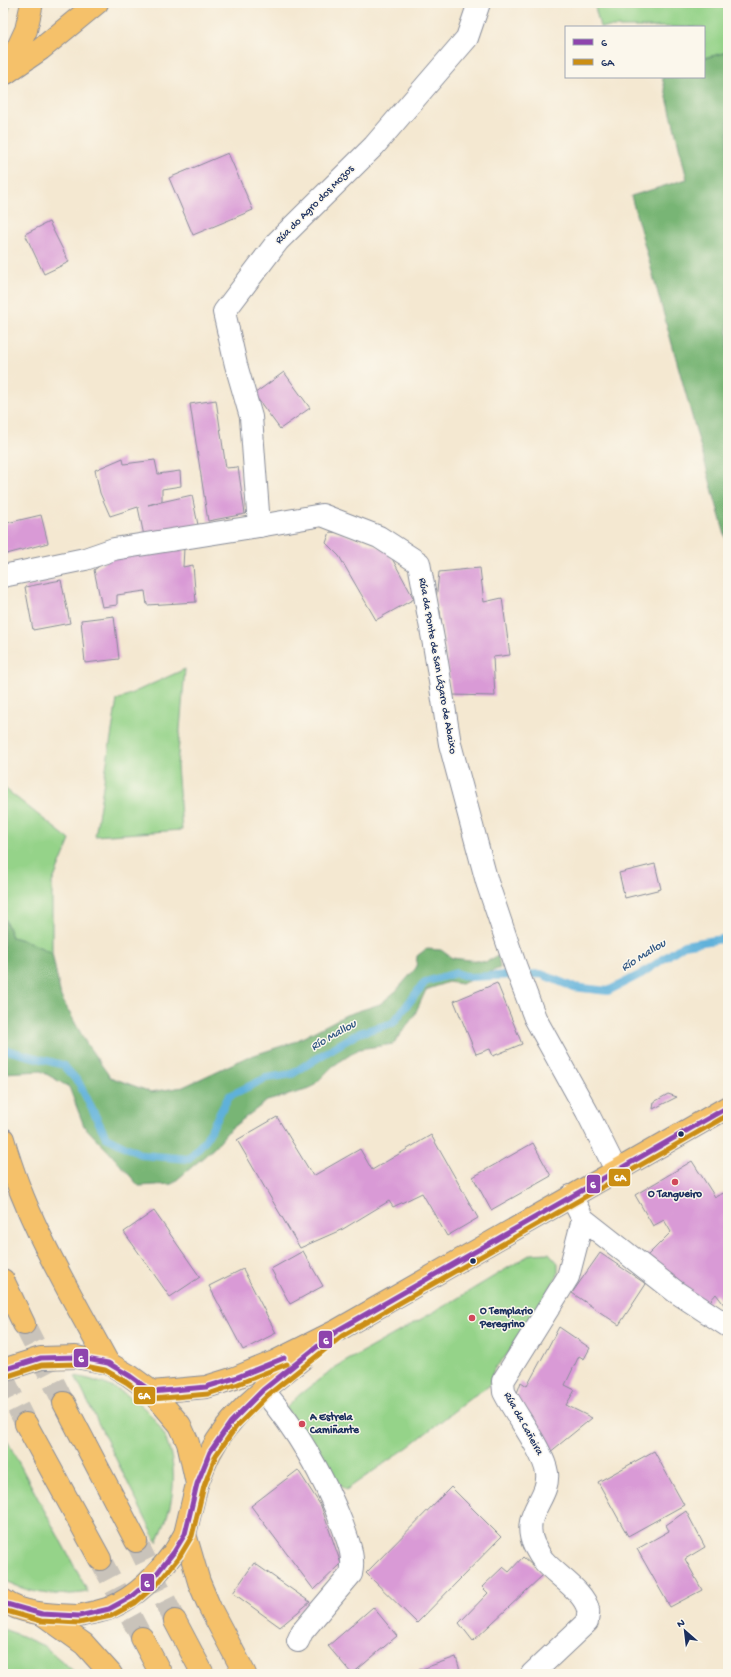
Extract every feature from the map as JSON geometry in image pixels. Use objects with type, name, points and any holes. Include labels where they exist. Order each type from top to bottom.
[{"type":"main road","points":[[5,75],[26,30],[32,3]]},
{"type":"main road","points":[[5,75],[41,49],[97,3]]},
{"type":"main road","points":[[152,1392],[206,1387],[236,1378],[274,1362],[338,1330],[728,1107]]},
{"type":"main road","points":[[3,1138],[9,1161],[51,1260],[108,1363]]},
{"type":"main road","points":[[3,1280],[24,1324]]},
{"type":"main road","points":[[5,1602],[42,1614],[79,1616],[109,1609],[131,1597],[154,1577],[180,1543],[197,1484],[210,1452],[231,1422],[263,1390],[338,1330]]},
{"type":"main road","points":[[3,1370],[42,1358],[76,1357],[108,1363],[130,1376],[152,1392],[180,1425],[188,1443],[197,1484]]},
{"type":"main road","points":[[64,1403],[136,1541]]},
{"type":"main road","points":[[26,1424],[100,1559]]},
{"type":"main road","points":[[180,1543],[210,1608],[245,1674]]},
{"type":"main road","points":[[42,1614],[84,1644],[111,1674]]},
{"type":"main road","points":[[175,1620],[203,1674]]},
{"type":"main road","points":[[142,1638],[161,1674]]},
{"type":"street","name":"Rúa do Agro dos Mozos","points":[[258,526],[251,417],[236,365],[224,312],[278,241],[374,146],[467,38],[479,3]]},
{"type":"street","name":"Rúa da Ponte de San Lázaro de Abaixo","points":[[3,576],[85,559],[114,548],[322,515],[379,537],[419,563],[436,650],[450,744],[487,882],[515,965],[535,1018],[587,1112],[616,1170]]},
{"type":"street","points":[[571,1196],[583,1219],[676,1292],[728,1326]]},
{"type":"street","name":"Rúa da Cañeira","points":[[532,1674],[587,1622],[589,1611],[584,1600],[543,1560],[534,1544],[530,1527],[534,1512],[545,1489],[547,1474],[544,1461],[504,1392],[503,1381],[568,1278],[583,1219]]},
{"type":"street","points":[[263,1390],[300,1439],[316,1467],[337,1512],[352,1554],[353,1564],[351,1574],[302,1632],[298,1641]]},
{"type":"green space","points":[[3,3],[11,3],[3,27]]},
{"type":"green space","points":[[594,3],[728,3],[728,52],[705,58],[705,26],[600,26]]},
{"type":"green space","points":[[728,52],[728,546],[631,196],[687,179],[662,78],[705,78],[705,58]]},
{"type":"green space","points":[[185,669],[177,766],[182,830],[95,836],[117,700]]},
{"type":"green space","points":[[3,787],[70,840],[52,883],[52,953],[29,942],[12,937],[3,915]]},
{"type":"green space","points":[[3,915],[12,937],[29,942],[52,953],[61,997],[86,1043],[110,1077],[151,1092],[183,1087],[245,1058],[294,1042],[346,1015],[380,1004],[396,991],[416,968],[417,956],[426,949],[441,950],[452,958],[486,962],[498,956],[500,968],[461,984],[448,982],[426,990],[414,1016],[393,1044],[359,1049],[333,1066],[310,1089],[267,1101],[229,1130],[214,1148],[172,1184],[139,1186],[84,1126],[69,1087],[41,1071],[4,1073]]},
{"type":"green space","points":[[549,1253],[558,1263],[558,1275],[507,1355],[494,1369],[489,1386],[472,1397],[408,1447],[346,1490],[337,1482],[286,1408],[299,1395],[334,1368],[448,1304],[531,1254]]},
{"type":"green space","points":[[75,1376],[106,1384],[131,1397],[150,1414],[164,1435],[172,1459],[173,1485],[168,1513],[157,1542]]},
{"type":"green space","points":[[3,1433],[88,1592],[77,1594],[44,1593],[23,1588],[3,1579]]},
{"type":"green space","points":[[3,1629],[44,1646],[77,1674],[3,1674]]},
{"type":"building","points":[[228,153],[253,210],[193,235],[169,178]]},
{"type":"building","points":[[49,222],[69,262],[44,274],[25,234]]},
{"type":"building","points":[[284,372],[310,408],[280,429],[254,394]]},
{"type":"building","points":[[216,400],[226,468],[238,467],[245,514],[208,521],[190,404]]},
{"type":"building","points":[[123,458],[124,464],[155,460],[158,474],[180,471],[181,486],[162,489],[162,501],[148,505],[192,495],[198,525],[144,536],[138,507],[110,516],[100,493],[95,470]]},
{"type":"building","points":[[41,515],[48,543],[3,555],[3,524]]},
{"type":"building","points":[[330,532],[340,533],[388,551],[414,599],[376,620],[339,556],[326,543]]},
{"type":"building","points":[[184,548],[183,567],[193,565],[196,602],[147,605],[145,591],[117,595],[117,605],[102,607],[94,570],[110,558]]},
{"type":"building","points":[[480,568],[484,602],[502,598],[510,655],[493,657],[495,696],[452,695],[440,611],[436,600],[439,572]]},
{"type":"building","points":[[61,580],[70,623],[33,630],[25,587]]},
{"type":"building","points":[[114,616],[119,659],[85,663],[81,620]]},
{"type":"building","points":[[655,864],[661,889],[625,898],[619,873]]},
{"type":"building","points":[[497,983],[522,1044],[493,1056],[490,1049],[476,1054],[454,1001]]},
{"type":"building","points":[[668,1094],[677,1097],[653,1109],[654,1102]]},
{"type":"building","points":[[277,1117],[313,1176],[360,1149],[372,1170],[431,1135],[478,1218],[447,1236],[422,1193],[393,1207],[389,1201],[343,1229],[300,1248],[237,1140]]},
{"type":"building","points":[[533,1143],[551,1176],[491,1210],[473,1177]]},
{"type":"building","points":[[692,1161],[715,1197],[728,1191],[728,1282],[725,1284],[728,1285],[728,1310],[716,1294],[706,1306],[646,1257],[671,1232],[664,1220],[653,1226],[635,1195]]},
{"type":"building","points":[[154,1211],[200,1277],[170,1297],[124,1232]]},
{"type":"building","points":[[303,1251],[323,1286],[290,1304],[271,1269]]},
{"type":"building","points":[[600,1253],[646,1284],[619,1325],[572,1293]]},
{"type":"building","points":[[243,1269],[276,1333],[243,1350],[209,1286]]},
{"type":"building","points":[[559,1327],[590,1348],[584,1359],[579,1356],[565,1385],[575,1390],[566,1405],[592,1418],[549,1453],[516,1396],[521,1382],[527,1386]]},
{"type":"building","points":[[654,1451],[684,1505],[628,1536],[598,1482]]},
{"type":"building","points":[[298,1470],[321,1506],[341,1564],[314,1590],[251,1506]]},
{"type":"building","points":[[451,1487],[501,1537],[417,1623],[366,1573]]},
{"type":"building","points":[[686,1511],[705,1547],[685,1559],[702,1590],[670,1607],[637,1549],[669,1531],[666,1525]]},
{"type":"building","points":[[523,1557],[543,1575],[473,1641],[459,1623],[488,1593],[482,1587],[503,1567],[509,1572]]},
{"type":"building","points":[[254,1563],[310,1602],[280,1627],[233,1593]]},
{"type":"building","points":[[373,1607],[397,1636],[352,1674],[328,1646]]},
{"type":"building","points":[[456,1657],[461,1674],[421,1674],[419,1670]]},
{"type":"waterway","name":"Río Mallou","points":[[3,1049],[63,1065],[79,1083],[106,1137],[142,1155],[189,1159],[206,1139],[229,1096],[266,1078],[292,1074],[359,1033],[393,1023],[425,982],[456,973],[469,977],[541,974],[573,987],[608,991],[641,974],[684,945],[728,938]]},
{"type":"tunnel","points":[[24,1324],[64,1403]]},
{"type":"tunnel","points":[[3,1378],[26,1424]]},
{"type":"tunnel","points":[[136,1541],[175,1621]]},
{"type":"tunnel","points":[[100,1559],[142,1638]]},
{"type":"transit line","name":"6","points":[[3,1603],[42,1614],[79,1616],[109,1609],[131,1597],[154,1577],[174,1552],[185,1534],[197,1484],[210,1452],[231,1422],[263,1390],[338,1330],[728,1107]]},
{"type":"transit line","name":"6A","points":[[3,1610],[41,1621],[79,1623],[111,1616],[135,1603],[159,1582],[180,1556],[192,1536],[204,1486],[216,1455],[236,1427],[268,1395],[342,1336],[728,1115]]},
{"type":"transit line","name":"6","points":[[3,1370],[41,1358],[76,1357],[108,1363],[130,1376],[152,1392]]},
{"type":"transit line","name":"6","points":[[152,1392],[206,1387],[235,1378],[284,1358]]},
{"type":"transit line","name":"6A","points":[[5,1377],[42,1365],[75,1364],[105,1370],[126,1382],[148,1398],[153,1399],[208,1394],[238,1384],[287,1364]]},
{"type":"place","name":"O Tangueiro","points":[[675,1182]]},
{"type":"place","name":"O Templario Peregrino","points":[[472,1318]]},
{"type":"place","name":"A Estrela Camiñante","points":[[302,1424]]}]
